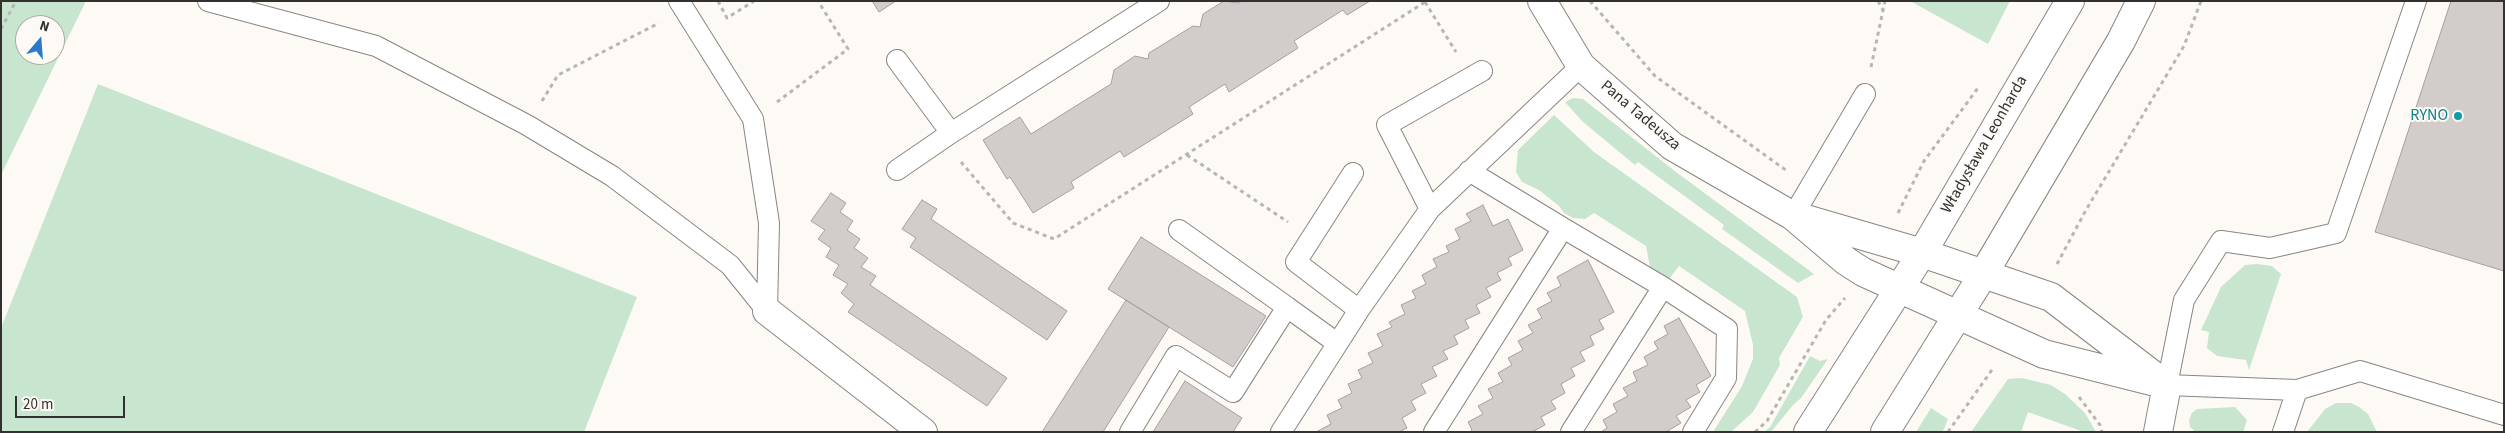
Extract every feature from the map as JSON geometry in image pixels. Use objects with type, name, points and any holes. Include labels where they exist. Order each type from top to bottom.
[{"type":"street","name":"Pana Tadeusza","points":[[1542,1],[1581,66],[1672,146],[1793,216],[1846,261],[1863,272],[1899,289]]},
{"type":"street","name":"Władysława Leonharda","points":[[1808,432],[1922,253],[2070,1]]},
{"type":"street","points":[[1885,432],[1984,273],[2121,40],[2141,1]]},
{"type":"street","name":"Pana Tadeusza","points":[[1793,216],[1984,273]]},
{"type":"street","points":[[1984,273],[2051,297],[2166,385]]},
{"type":"street","points":[[1899,289],[2044,354],[2166,385]]},
{"type":"street","points":[[767,311],[923,432]]},
{"type":"street","points":[[2158,432],[2166,385]]},
{"type":"lane","points":[[208,1],[376,46],[527,125],[612,176],[730,265],[767,311]]},
{"type":"lane","points":[[897,170],[951,133],[1159,1]]},
{"type":"lane","points":[[2416,1],[2336,233],[2270,248],[2221,241],[2184,300],[2166,385],[2296,390],[2360,371],[2504,415]]},
{"type":"lane","points":[[682,6],[753,119],[769,223],[767,311]]},
{"type":"lane","points":[[897,60],[951,133]]},
{"type":"lane","points":[[1281,432],[1359,310],[1430,209],[1581,66]]},
{"type":"lane","points":[[1430,209],[1387,125],[1477,74]]},
{"type":"lane","points":[[1793,216],[1865,94]]},
{"type":"lane","points":[[1469,171],[1663,287],[1727,329],[1726,378],[1693,432]]},
{"type":"lane","points":[[1354,173],[1296,262],[1359,310]]},
{"type":"lane","points":[[1434,432],[1563,228]]},
{"type":"lane","points":[[1179,230],[1337,343]]},
{"type":"lane","points":[[1571,432],[1663,287]]},
{"type":"lane","points":[[1130,432],[1176,356],[1233,392],[1287,307]]},
{"type":"lane","points":[[2283,432],[2296,390]]},
{"type":"path","points":[[1,29],[16,1]]},
{"type":"path","points":[[718,1],[727,18],[729,28]]},
{"type":"path","points":[[527,125],[558,76],[682,6],[727,18],[754,1]]},
{"type":"path","points":[[753,119],[848,49],[818,1]]},
{"type":"path","points":[[1590,1],[1655,76],[1811,188]]},
{"type":"path","points":[[1878,1],[1883,10]]},
{"type":"path","points":[[1865,94],[1885,1]]},
{"type":"path","points":[[2060,257],[2184,46],[2202,1]]},
{"type":"path","points":[[960,160],[1013,223],[1054,239],[1425,2],[1477,74]]},
{"type":"path","points":[[1187,154],[1312,238]]},
{"type":"path","points":[[1755,432],[1767,420],[1826,320],[1839,306]]},
{"type":"path","points":[[1948,432],[1992,369]]},
{"type":"green space","points":[[1,1],[86,1],[65,44],[65,15],[15,15],[15,65],[55,65],[1,175]]},
{"type":"green space","points":[[1910,1],[2010,1],[1988,44]]},
{"type":"green space","points":[[98,84],[637,297],[584,432],[1,432],[1,328]]},
{"type":"green space","points":[[1573,98],[1583,99],[1676,172],[1814,274],[1798,283],[1722,229],[1724,225],[1638,162],[1635,165],[1583,122],[1565,102]]},
{"type":"green space","points":[[1554,115],[1594,152],[1797,297],[1803,317],[1779,358],[1780,365],[1753,412],[1731,432],[1713,432],[1742,386],[1753,359],[1753,345],[1745,311],[1679,266],[1669,279],[1650,267],[1646,246],[1594,213],[1585,219],[1573,218],[1564,213],[1559,206],[1539,190],[1522,182],[1516,172],[1518,150]]},
{"type":"green space","points":[[2245,265],[2272,266],[2281,274],[2249,370],[2246,360],[2217,356],[2207,348],[2209,332],[2201,330],[2221,287]]},
{"type":"green space","points":[[1810,356],[1820,361],[1828,359],[1801,398],[1771,432],[1764,432],[1770,427]]},
{"type":"green space","points":[[2022,378],[2051,385],[2065,394],[2085,413],[2096,432],[2084,432],[2028,412],[2021,432],[1971,432],[2008,379]]},
{"type":"green space","points":[[2336,403],[2351,403],[2359,407],[2368,414],[2377,432],[2307,432],[2325,409]]},
{"type":"green space","points":[[2235,407],[2247,420],[2243,432],[2196,432],[2190,427],[2189,420],[2192,413],[2197,409]]},
{"type":"green space","points":[[1931,408],[1948,419],[1944,429],[1942,432],[1916,432]]},
{"type":"building","points":[[872,1],[896,1],[879,12]]},
{"type":"building","points":[[1224,1],[1238,3],[1242,1],[1370,1],[1347,15],[1343,10],[1294,41],[1298,48],[1229,92],[1225,84],[1189,107],[1193,114],[1124,157],[1120,151],[1071,182],[1074,188],[1033,213],[1010,177],[1007,179],[983,140],[1020,117],[1031,134],[1111,84],[1114,70],[1135,56],[1148,59],[1149,53],[1193,26],[1200,27],[1203,14]]},
{"type":"building","name":"RYNO","points":[[2451,1],[2504,1],[2504,271],[2375,232]]},
{"type":"building","points":[[831,193],[846,203],[840,212],[853,221],[847,230],[860,239],[854,248],[868,258],[861,267],[876,276],[870,285],[1007,378],[987,406],[848,312],[854,304],[841,293],[848,284],[833,275],[839,265],[826,257],[831,248],[818,239],[825,230],[811,221]]},
{"type":"building","points":[[922,200],[937,209],[931,219],[1067,311],[1047,340],[910,247],[916,238],[902,229]]},
{"type":"building","points":[[1483,205],[1493,226],[1508,219],[1523,250],[1508,258],[1512,265],[1497,273],[1501,280],[1486,288],[1491,297],[1476,305],[1480,313],[1465,320],[1469,328],[1454,336],[1458,344],[1443,351],[1448,359],[1432,367],[1437,376],[1421,384],[1426,393],[1411,401],[1416,410],[1402,418],[1407,428],[1399,432],[1316,432],[1331,424],[1327,415],[1342,408],[1338,400],[1352,393],[1348,384],[1362,378],[1358,370],[1373,363],[1368,353],[1383,346],[1377,334],[1392,327],[1389,322],[1405,314],[1401,305],[1416,298],[1412,291],[1426,284],[1422,275],[1437,267],[1433,259],[1449,252],[1446,246],[1460,239],[1455,229],[1471,221],[1466,214]]},
{"type":"building","points":[[1141,237],[1266,316],[1233,367],[1108,289]]},
{"type":"building","points":[[1588,260],[1614,312],[1599,320],[1604,329],[1590,336],[1594,345],[1580,352],[1585,361],[1571,368],[1575,376],[1561,384],[1565,393],[1551,401],[1556,409],[1541,417],[1545,425],[1532,432],[1470,432],[1472,430],[1468,422],[1483,414],[1478,406],[1493,398],[1488,389],[1503,382],[1498,373],[1512,365],[1508,358],[1523,350],[1518,341],[1533,333],[1528,325],[1542,318],[1537,309],[1552,301],[1547,293],[1561,286],[1557,277]]},
{"type":"building","points":[[1126,300],[1169,327],[1103,432],[1042,432]]},
{"type":"building","points":[[1679,318],[1711,376],[1696,385],[1700,392],[1686,400],[1691,407],[1676,416],[1681,423],[1666,432],[1601,432],[1607,428],[1603,420],[1617,412],[1613,404],[1628,396],[1623,388],[1637,381],[1633,372],[1648,365],[1644,357],[1658,349],[1654,342],[1668,334],[1664,326]]},
{"type":"building","points":[[1185,381],[1242,418],[1233,432],[1153,432]]},
{"type":"place","name":"RYNO","points":[[2458,116]]}]
